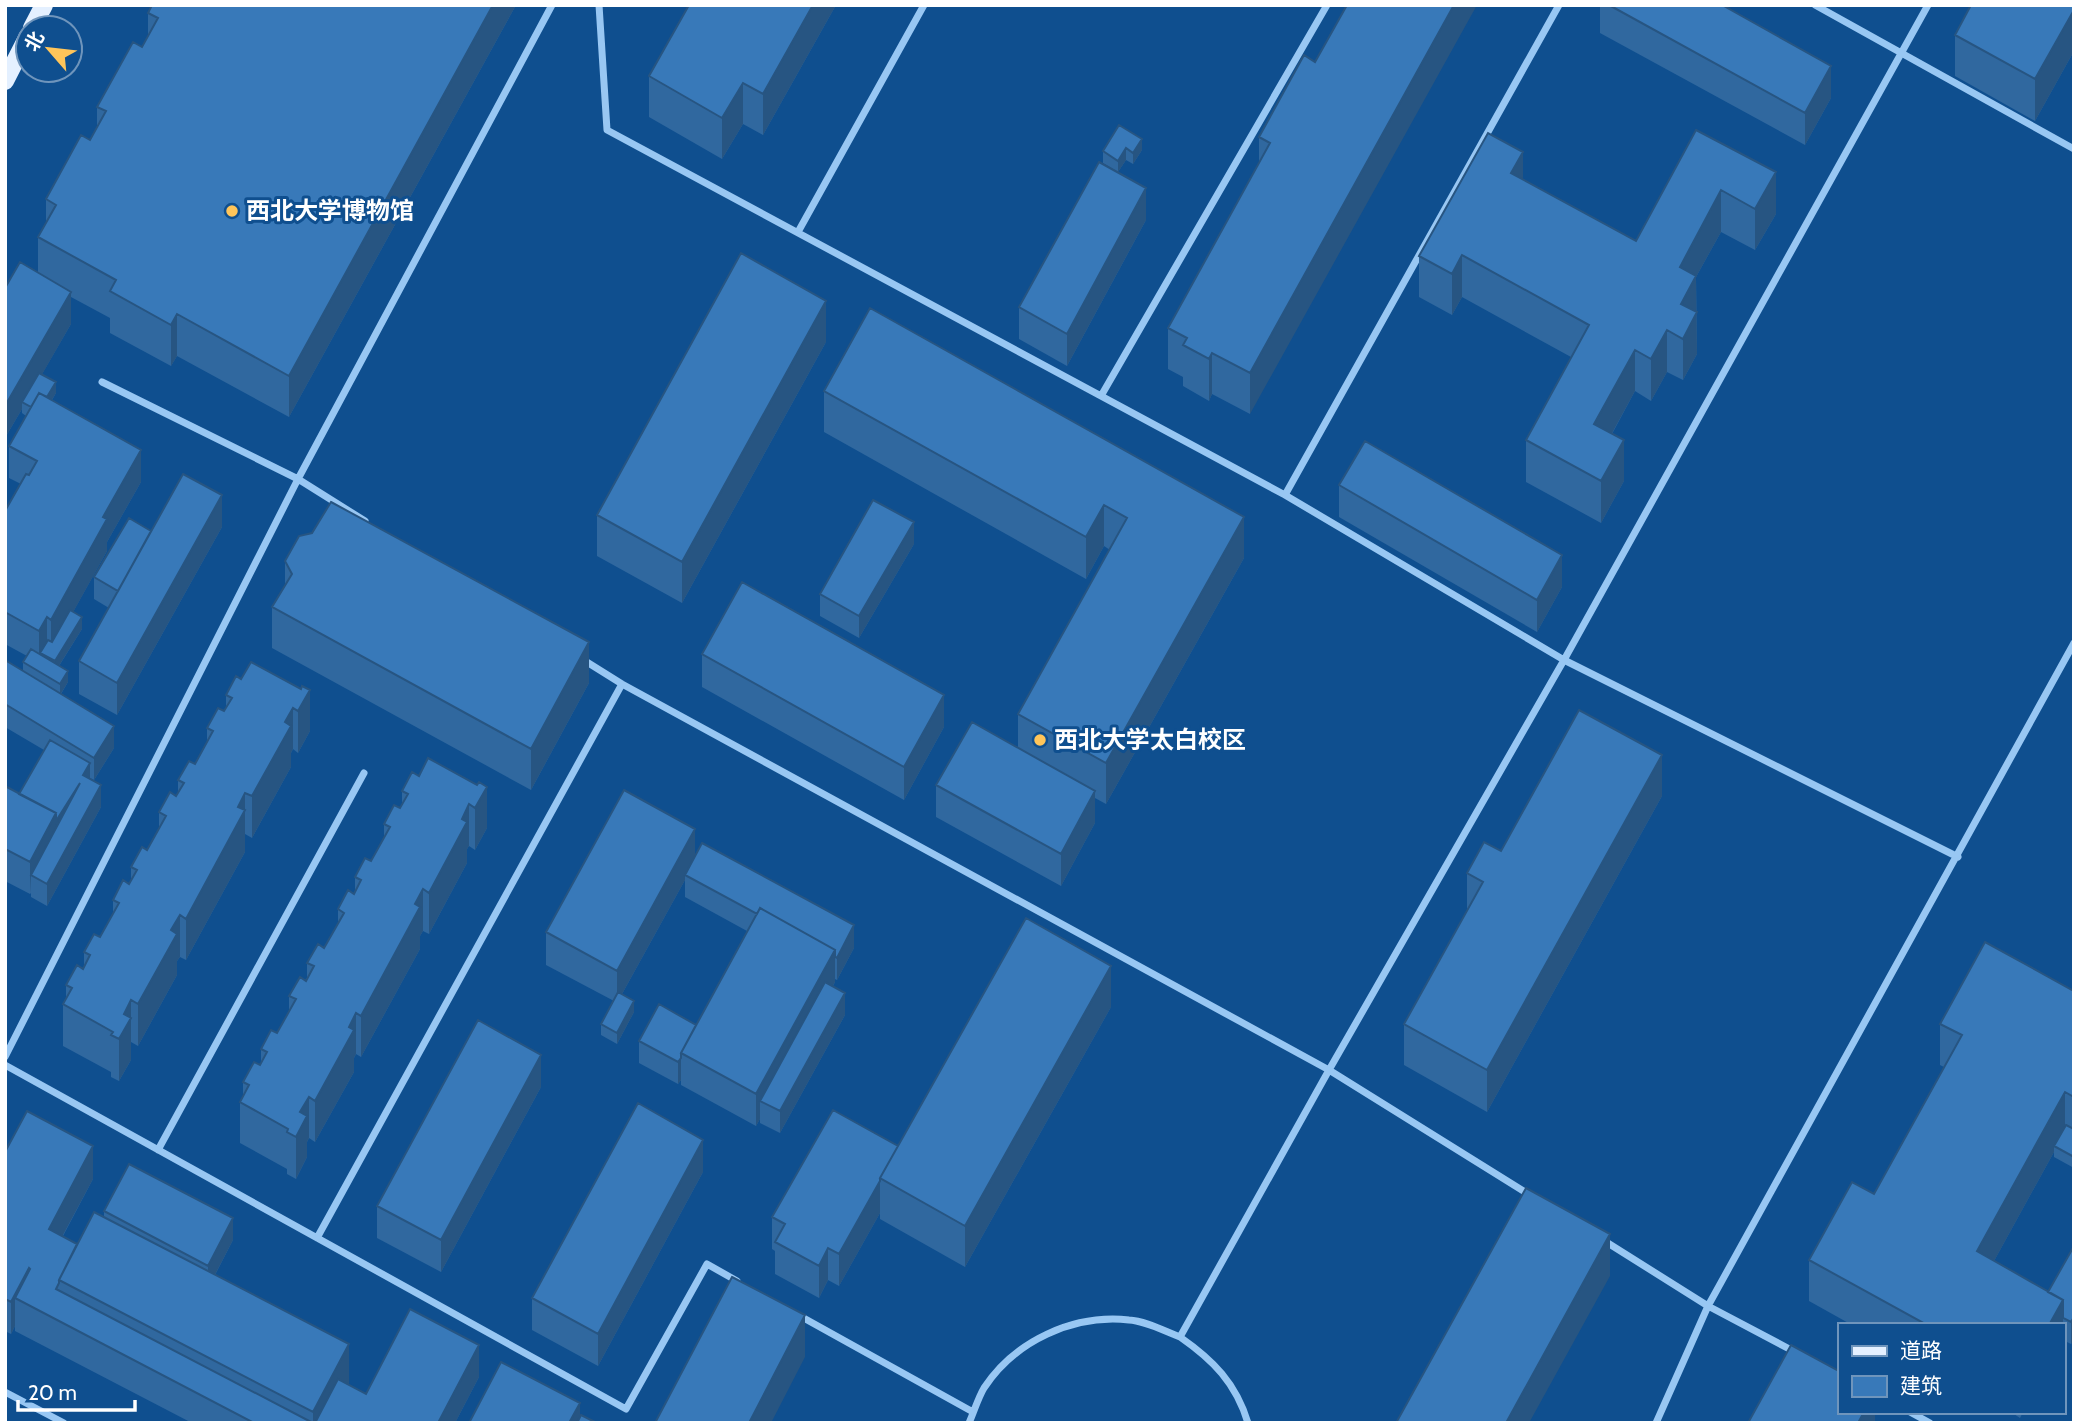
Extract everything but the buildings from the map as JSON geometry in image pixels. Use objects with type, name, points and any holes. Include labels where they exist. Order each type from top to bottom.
[{"type":"main road","points":[[5,80],[14,63]]},
{"type":"street","points":[[5,1057],[298,479],[552,5]]},
{"type":"street","points":[[599,5],[607,130],[1285,495],[1564,660],[1958,857]]},
{"type":"street","points":[[797,232],[924,5]]},
{"type":"street","points":[[1101,396],[1327,5]]},
{"type":"street","points":[[1285,495],[1559,5]]},
{"type":"street","points":[[1815,5],[2074,149]]},
{"type":"street","points":[[1180,1337],[1329,1070],[1564,660],[1928,5]]},
{"type":"street","points":[[102,382],[298,479],[368,523]]},
{"type":"street","points":[[1656,1423],[1708,1306],[2074,643]]},
{"type":"street","points":[[576,654],[622,684],[1329,1070],[1542,1203]]},
{"type":"street","points":[[317,1238],[622,684]]},
{"type":"street","points":[[158,1150],[364,773]]},
{"type":"street","points":[[5,1065],[625,1409],[707,1265],[743,1285]]},
{"type":"street","points":[[1590,1232],[1708,1306],[1804,1356]]},
{"type":"street","points":[[792,1312],[973,1412]]},
{"type":"street","points":[[969,1423],[984,1388],[1012,1355],[1052,1330],[1103,1319],[1132,1320],[1180,1337],[1207,1356],[1229,1381],[1243,1406],[1248,1423]]},
{"type":"street","points":[[5,1392],[64,1423]]},
{"type":"street","points":[[1914,1414],[1930,1423]]},
{"type":"place","name":"西北大学博物馆","points":[[232,211]]},
{"type":"place","name":"西北大学太白校区","points":[[1040,740]]}]
